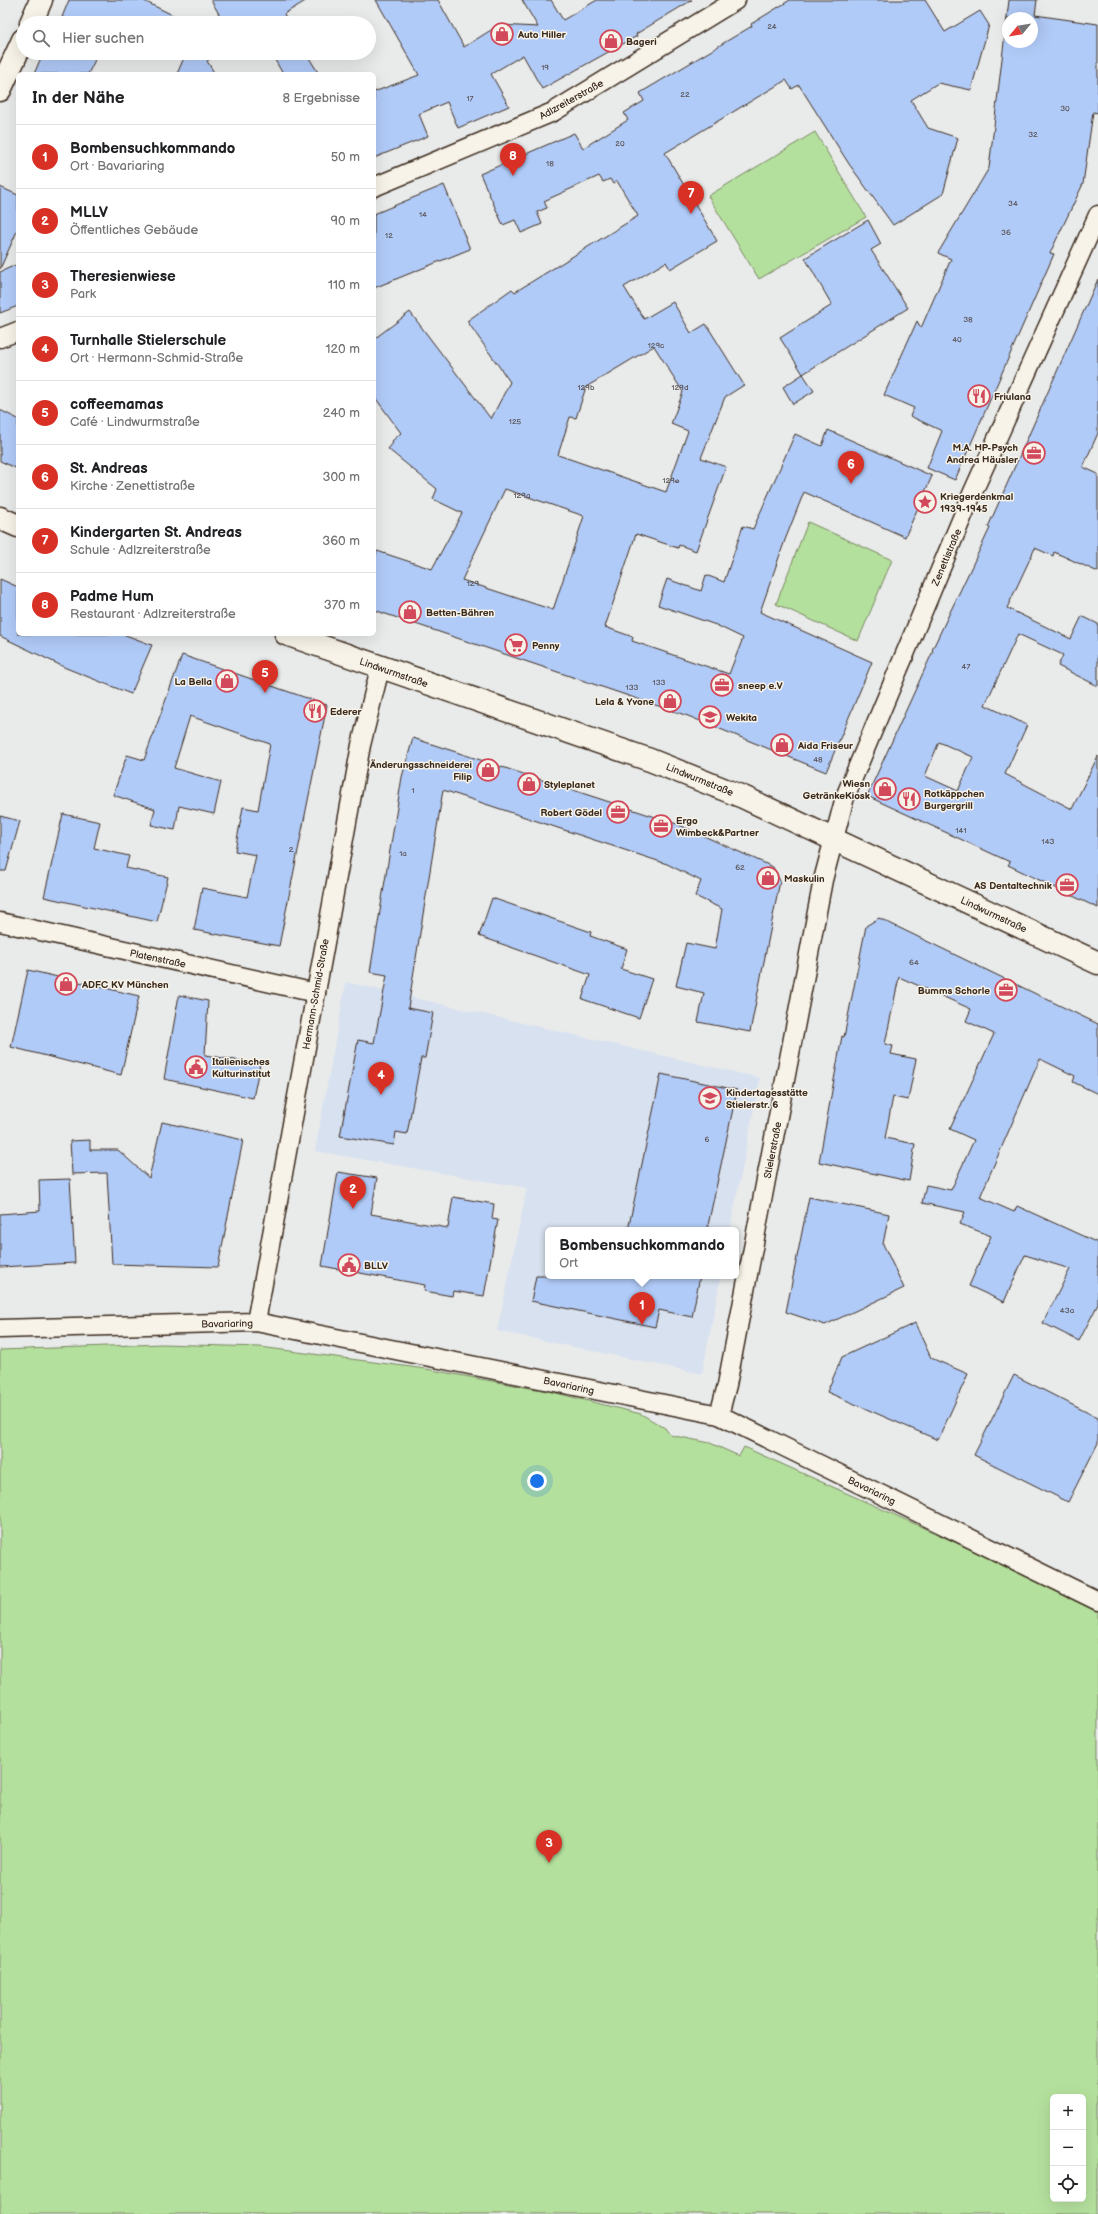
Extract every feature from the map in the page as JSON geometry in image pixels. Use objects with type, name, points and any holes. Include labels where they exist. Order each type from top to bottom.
[{"type":"main road","points":[[33,16],[41,0]]},
{"type":"main road","points":[[0,90],[16,55]]},
{"type":"main road","points":[[0,518],[16,525]]},
{"type":"main road","name":"Lindwurmstraße","points":[[292,636],[380,668],[650,760],[744,797],[834,838],[1098,964]]},
{"type":"street","name":"Adlzreiterstraße","points":[[376,186],[553,112],[736,0]]},
{"type":"street","name":"Zenettistraße","points":[[834,838],[845,798],[966,508],[1098,215]]},
{"type":"street","points":[[0,338],[16,332]]},
{"type":"street","name":"Hermann-Schmid-Straße","points":[[256,1322],[360,745],[380,668]]},
{"type":"street","name":"Stielerstraße","points":[[719,1415],[727,1385],[822,887],[834,838]]},
{"type":"street","name":"Platenstraße","points":[[0,922],[316,993]]},
{"type":"street","name":"Bavariaring","points":[[0,1329],[256,1322],[719,1415],[1098,1600]]},
{"type":"shaded area","points":[[346,982],[760,1078],[731,1227],[545,1227],[545,1279],[720,1279],[702,1374],[497,1331],[527,1188],[315,1151]]},
{"type":"green space","points":[[815,132],[866,217],[759,279],[708,196]]},
{"type":"green space","points":[[808,522],[892,560],[858,641],[776,604]]},
{"type":"green space","points":[[162,1344],[260,1347],[426,1369],[552,1392],[641,1414],[665,1428],[670,1435],[710,1443],[739,1456],[744,1447],[1017,1570],[1098,1611],[1098,2214],[0,2214],[0,1350]]},
{"type":"building","points":[[69,0],[142,0],[175,16],[62,16]]},
{"type":"building","points":[[211,0],[307,0],[284,14],[285,16],[220,16]]},
{"type":"building","points":[[376,0],[438,0],[464,47],[499,25],[538,27],[522,0],[551,0],[563,20],[597,0],[692,0],[636,34],[637,36],[542,89],[523,55],[491,74],[509,106],[458,128],[447,102],[419,114],[428,136],[376,157],[376,91],[419,75]]},
{"type":"building","points":[[790,0],[925,0],[945,32],[980,11],[989,25],[971,90],[938,83],[911,100],[928,128],[958,138],[943,194],[893,225],[849,164],[799,85],[792,89],[786,80],[665,153],[717,241],[670,269],[666,262],[624,287],[644,319],[673,302],[691,333],[706,324],[744,385],[725,397],[701,458],[726,467],[696,551],[679,545],[678,548],[636,534],[605,627],[633,637],[632,641],[729,674],[743,638],[716,625],[658,605],[667,579],[701,591],[706,575],[724,582],[743,526],[753,529],[795,434],[822,446],[828,430],[932,476],[905,537],[804,492],[785,540],[760,612],[872,662],[826,772],[688,716],[376,611],[377,551],[432,569],[462,513],[433,499],[437,489],[388,449],[393,443],[392,441],[401,433],[376,399],[376,338],[410,312],[491,419],[510,382],[467,321],[512,289],[515,292],[638,216],[617,181],[613,184],[610,179],[603,182],[599,176],[544,201],[547,208],[537,212],[542,224],[521,233],[515,220],[503,225],[480,174],[574,133],[583,148],[628,120],[624,113],[644,101],[640,93],[752,26],[751,24]],"holes":[[[654,346],[683,392],[671,424],[688,431],[666,492],[558,455],[570,417],[576,418],[586,387]],[[505,489],[584,516],[553,610],[462,580]]]},
{"type":"building","points":[[1009,0],[1037,0],[1035,12],[1008,12]]},
{"type":"building","points":[[1038,15],[1098,24],[1098,113],[1093,112],[1083,184],[1050,253],[1054,254],[955,480],[927,468],[942,431],[910,416],[914,408],[884,395],[917,321],[921,328],[951,259],[938,253],[989,168],[1003,48],[1038,48]]},
{"type":"building","points":[[40,60],[95,60],[89,72],[35,72]]},
{"type":"building","points":[[183,60],[208,60],[207,61],[214,72],[178,72]]},
{"type":"building","points":[[275,60],[310,60],[318,72],[282,72]]},
{"type":"building","points":[[444,185],[470,249],[376,287],[376,213]]},
{"type":"building","points":[[0,187],[16,194],[16,233],[0,269]]},
{"type":"building","points":[[868,220],[881,244],[871,250],[908,308],[803,374],[780,338],[832,305],[805,258]]},
{"type":"building","points":[[16,265],[16,307],[0,313],[0,272]]},
{"type":"building","points":[[1098,279],[1098,433],[1083,467],[1098,474],[1098,572],[1054,552],[1053,556],[1035,548],[1007,608],[1071,639],[1082,616],[1098,624],[1098,686],[1058,666],[1063,655],[1018,634],[985,705],[1027,725],[1005,774],[1072,809],[1098,756],[1098,908],[1008,865],[1010,862],[867,796],[933,651],[932,650],[990,528],[988,527]],"holes":[[[939,742],[973,757],[958,791],[925,776]]]},
{"type":"building","points":[[803,374],[814,391],[793,404],[783,387]]},
{"type":"building","points":[[0,410],[16,418],[16,468],[0,461]]},
{"type":"building","points":[[0,579],[16,586],[16,636],[128,636],[152,645],[131,694],[66,668],[0,636]]},
{"type":"building","points":[[182,655],[327,705],[279,946],[194,930],[202,888],[247,897],[256,855],[235,851],[243,807],[258,810],[270,744],[190,716],[174,768],[221,782],[214,814],[179,806],[175,830],[151,825],[155,809],[113,795],[127,755],[144,760]]},
{"type":"building","points":[[413,738],[677,824],[773,867],[780,881],[750,1032],[698,1022],[704,993],[676,986],[686,943],[715,949],[722,909],[695,896],[701,881],[667,864],[443,790],[408,1008],[433,1013],[425,1058],[421,1058],[407,1134],[396,1132],[394,1145],[340,1136],[358,1040],[374,1043],[387,975],[370,972],[402,777]]},
{"type":"building","points":[[63,814],[100,822],[94,848],[129,856],[126,868],[168,877],[157,922],[44,897]]},
{"type":"building","points":[[0,816],[20,821],[6,871],[0,871]]},
{"type":"building","points":[[492,898],[591,932],[590,936],[627,949],[621,969],[652,979],[639,1018],[582,999],[590,975],[479,936]]},
{"type":"building","points":[[879,918],[1098,1024],[1098,1094],[1073,1082],[1075,1076],[1040,1059],[980,1197],[1014,1212],[1017,1206],[1098,1243],[1098,1304],[1079,1341],[1043,1323],[1070,1269],[1025,1255],[1004,1302],[969,1286],[991,1236],[960,1224],[965,1212],[922,1203],[926,1185],[951,1190],[974,1140],[950,1129],[994,1034],[966,1021],[971,1009],[899,977],[885,1044],[893,1046],[891,1054],[916,1059],[908,1100],[893,1097],[885,1138],[915,1144],[909,1181],[819,1162],[842,1036],[844,1037],[866,926]]},
{"type":"building","points":[[28,970],[139,996],[121,1075],[11,1047]]},
{"type":"building","points":[[179,995],[208,1001],[205,1055],[260,1064],[253,1098],[164,1079]]},
{"type":"building","points":[[661,1074],[737,1090],[708,1227],[629,1227]]},
{"type":"building","points":[[162,1122],[243,1140],[218,1267],[112,1264],[107,1173],[72,1174],[70,1141],[90,1140],[90,1150],[118,1150],[149,1178]]},
{"type":"building","points":[[338,1172],[377,1178],[371,1214],[448,1228],[453,1197],[494,1204],[492,1219],[498,1220],[484,1296],[453,1291],[452,1296],[424,1291],[425,1285],[322,1266]]},
{"type":"building","points":[[70,1179],[75,1263],[0,1267],[0,1214],[40,1211],[39,1180]]},
{"type":"building","points":[[809,1197],[889,1214],[883,1244],[904,1288],[825,1325],[786,1312]]},
{"type":"building","points":[[536,1276],[545,1276],[545,1279],[699,1279],[692,1317],[659,1310],[655,1327],[531,1301]]},
{"type":"building","points":[[915,1323],[931,1358],[968,1374],[938,1440],[827,1392],[842,1357]]},
{"type":"building","points":[[1014,1375],[1098,1418],[1098,1443],[1068,1502],[974,1455]]},
{"type":"place","name":"Auto Hiller","points":[[502,34]]},
{"type":"place","name":"Bageri","points":[[611,41]]},
{"type":"place","name":"Padme Hum","points":[[513,176]]},
{"type":"place","name":"Kindergarten St. Andreas","points":[[691,214]]},
{"type":"place","name":"Friulana","points":[[979,396]]},
{"type":"place","name":"M.A. HP-Psych Andrea Häusler","points":[[1034,453]]},
{"type":"place","name":"St. Andreas","points":[[851,484]]},
{"type":"place","name":"Kriegerdenkmal 1939-1945","points":[[925,502]]},
{"type":"place","name":"Betten-Bähren","points":[[410,612]]},
{"type":"place","name":"Penny","points":[[516,645]]},
{"type":"place","name":"La Bella","points":[[227,681]]},
{"type":"place","name":"sneep e.V","points":[[722,685]]},
{"type":"place","name":"coffeemamas","points":[[265,693]]},
{"type":"place","name":"Lela & Yvone","points":[[670,701]]},
{"type":"place","name":"Ederer","points":[[315,711]]},
{"type":"place","name":"Wekita","points":[[710,717]]},
{"type":"place","name":"Aida Friseur","points":[[782,745]]},
{"type":"place","name":"Änderungsschneiderei Filip","points":[[488,770]]},
{"type":"place","name":"Styleplanet","points":[[529,784]]},
{"type":"place","name":"Wiesn GetränkeKiosk","points":[[885,789]]},
{"type":"place","name":"Rotkäppchen Burgergrill","points":[[909,799]]},
{"type":"place","name":"Robert Gödel","points":[[618,812]]},
{"type":"place","name":"Ergo Wimbeck&Partner","points":[[661,826]]},
{"type":"place","name":"Maskulin","points":[[768,878]]},
{"type":"place","name":"AS Dentaltechnik","points":[[1067,885]]},
{"type":"place","name":"ADFC KV München","points":[[66,984]]},
{"type":"place","name":"Bumms Schorle","points":[[1006,990]]},
{"type":"place","name":"Italienisches Kulturinstitut","points":[[196,1067]]},
{"type":"place","name":"Turnhalle Stielerschule","points":[[381,1095]]},
{"type":"place","name":"Kindertagesstätte Stielerstr. 6","points":[[710,1098]]},
{"type":"place","name":"MLLV","points":[[353,1209]]},
{"type":"place","name":"BLLV","points":[[349,1265]]},
{"type":"place","name":"Bombensuchkommando","points":[[642,1325]]},
{"type":"place","name":"Theresienwiese","points":[[549,1863]]}]
